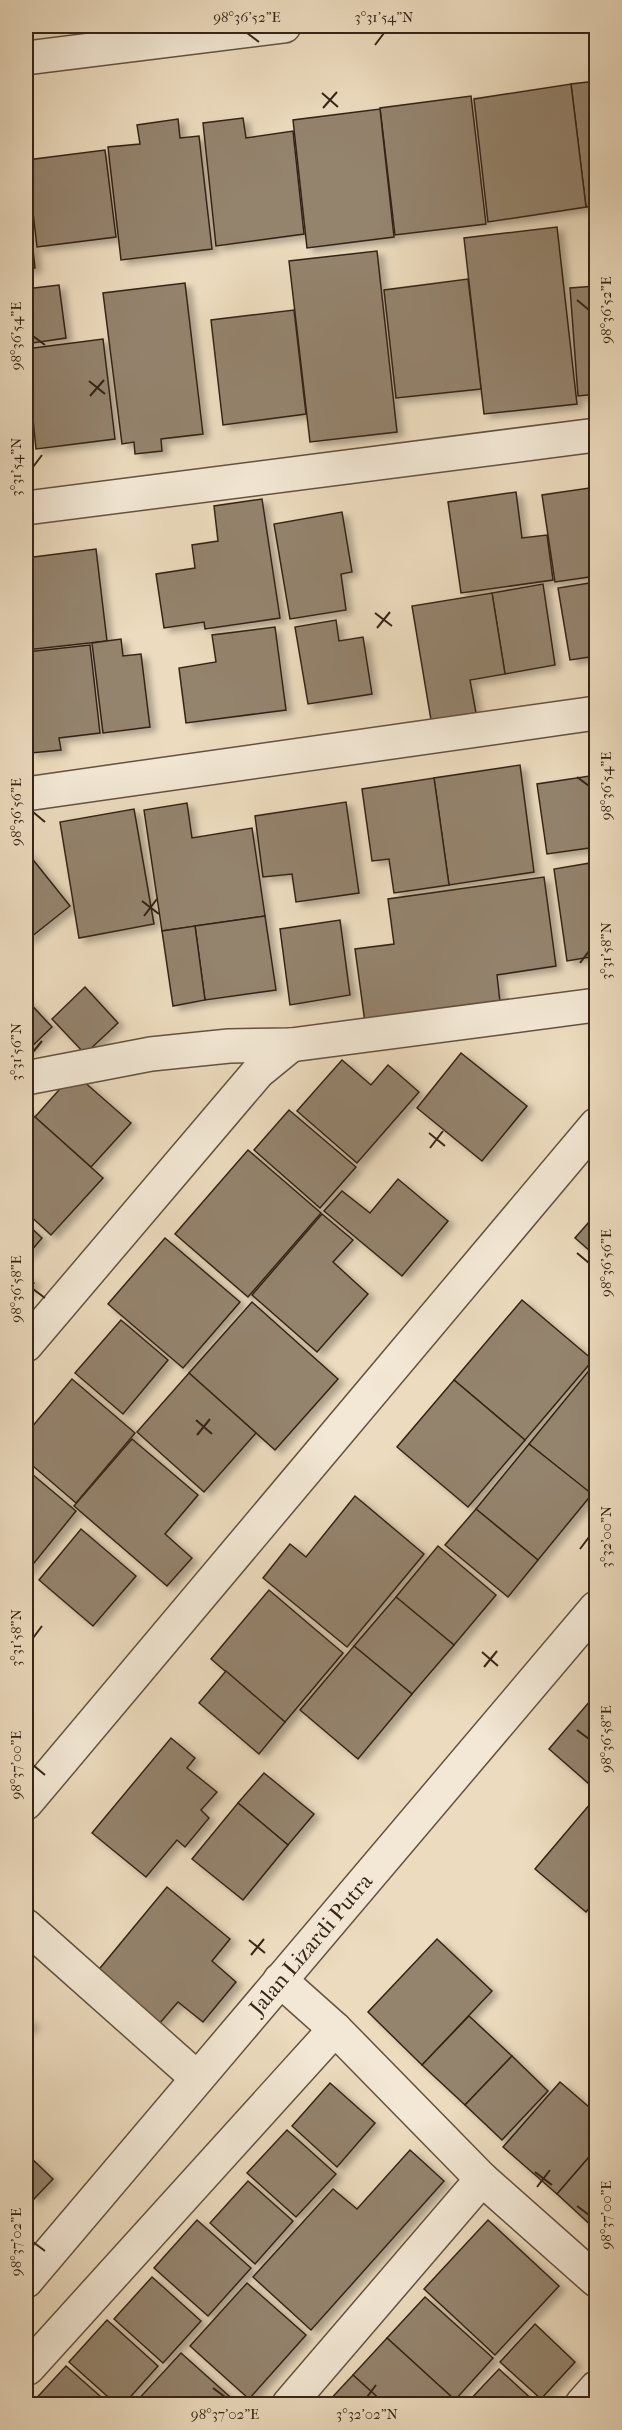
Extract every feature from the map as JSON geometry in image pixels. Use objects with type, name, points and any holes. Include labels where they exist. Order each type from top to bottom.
[{"type":"street","points":[[26,58],[114,36],[284,26]]},
{"type":"street","points":[[26,507],[597,435]]},
{"type":"street","points":[[26,794],[597,713]]},
{"type":"street","points":[[26,1078],[151,1054],[230,1046],[291,1045],[597,1005]]},
{"type":"street","points":[[26,1346],[258,1072],[291,1045]]},
{"type":"street","points":[[26,1803],[597,1125]]},
{"type":"street","name":"Jalan Lizardi Putra","points":[[26,2281],[597,1608]]},
{"type":"street","points":[[26,1926],[197,2078]]},
{"type":"street","points":[[280,1980],[335,2029],[482,2179],[597,2280]]},
{"type":"street","points":[[28,2368],[335,2029]]},
{"type":"street","points":[[289,2404],[482,2179]]},
{"type":"street","points":[[582,2404],[597,2388]]},
{"type":"building","points":[[596,81],[596,206],[586,207],[571,84]]},
{"type":"building","points":[[571,84],[586,207],[488,222],[474,99]]},
{"type":"building","points":[[471,96],[486,224],[395,235],[380,108]]},
{"type":"building","points":[[380,109],[394,237],[307,248],[293,120]]},
{"type":"building","points":[[243,118],[246,138],[293,131],[304,234],[216,246],[203,123]]},
{"type":"building","points":[[178,119],[180,138],[199,136],[212,249],[121,260],[108,147],[140,144],[137,125]]},
{"type":"building","points":[[105,150],[116,237],[37,247],[27,160]]},
{"type":"building","points":[[26,185],[35,268],[26,270]]},
{"type":"building","points":[[557,227],[577,404],[484,414],[464,238]]},
{"type":"building","points":[[377,251],[397,432],[310,442],[289,261]]},
{"type":"building","points":[[468,279],[481,389],[396,398],[384,290]]},
{"type":"building","points":[[185,283],[203,434],[161,439],[162,451],[135,454],[134,442],[122,444],[103,293]]},
{"type":"building","points":[[59,285],[66,338],[26,344],[26,289]]},
{"type":"building","points":[[596,286],[596,394],[578,396],[570,288]]},
{"type":"building","points":[[294,310],[306,414],[223,425],[211,320]]},
{"type":"building","points":[[103,339],[115,439],[36,449],[26,349]]},
{"type":"building","points":[[596,487],[596,576],[555,582],[542,495]]},
{"type":"building","points":[[516,492],[522,538],[547,535],[553,580],[461,593],[448,502]]},
{"type":"building","points":[[262,499],[280,618],[205,629],[204,622],[164,628],[156,574],[195,568],[192,545],[218,541],[214,506]]},
{"type":"building","points":[[342,512],[352,572],[341,574],[346,610],[290,619],[274,524]]},
{"type":"building","points":[[96,549],[107,641],[26,650],[26,558]]},
{"type":"building","points":[[596,582],[596,656],[570,660],[558,588]]},
{"type":"building","points":[[543,584],[555,665],[505,674],[492,593]]},
{"type":"building","points":[[492,593],[505,674],[470,680],[476,713],[431,720],[412,606]]},
{"type":"building","points":[[336,620],[339,641],[363,637],[372,694],[308,704],[295,627]]},
{"type":"building","points":[[275,627],[286,710],[186,723],[179,668],[216,662],[212,635]]},
{"type":"building","points":[[121,639],[123,656],[141,654],[150,727],[103,733],[92,643]]},
{"type":"building","points":[[90,645],[100,733],[59,738],[61,750],[31,753],[26,705],[26,652]]},
{"type":"building","points":[[520,765],[534,872],[449,885],[434,778]]},
{"type":"building","points":[[596,775],[596,847],[547,854],[537,784]]},
{"type":"building","points":[[434,778],[449,885],[394,893],[389,859],[372,861],[362,789]]},
{"type":"building","points":[[346,802],[359,893],[296,902],[292,874],[263,877],[255,816]]},
{"type":"building","points":[[187,803],[192,838],[252,828],[265,916],[162,931],[144,810]]},
{"type":"building","points":[[134,809],[154,924],[79,938],[60,822]]},
{"type":"building","points":[[26,851],[70,906],[26,941]]},
{"type":"building","points":[[596,862],[596,956],[567,961],[554,869]]},
{"type":"building","points":[[544,877],[556,966],[497,975],[501,1011],[366,1030],[355,949],[394,944],[388,899]]},
{"type":"building","points":[[265,916],[276,990],[205,1000],[195,926]]},
{"type":"building","points":[[340,920],[350,995],[290,1005],[280,929]]},
{"type":"building","points":[[195,926],[205,1000],[173,1006],[162,931]]},
{"type":"building","points":[[85,987],[118,1023],[85,1054],[52,1019]]},
{"type":"building","points":[[26,999],[52,1027],[26,1052]]},
{"type":"building","points":[[461,1053],[527,1106],[482,1161],[417,1108]]},
{"type":"building","points":[[342,1060],[371,1085],[388,1065],[419,1092],[357,1163],[297,1111]]},
{"type":"building","points":[[74,1073],[131,1123],[91,1167],[35,1117]]},
{"type":"building","points":[[26,1109],[103,1178],[51,1235],[26,1212]]},
{"type":"building","points":[[289,1110],[356,1167],[320,1208],[254,1150]]},
{"type":"building","points":[[248,1150],[321,1213],[248,1297],[175,1234]]},
{"type":"building","points":[[398,1179],[448,1221],[402,1276],[324,1211],[342,1191],[370,1213]]},
{"type":"building","points":[[322,1214],[353,1240],[333,1262],[368,1294],[317,1352],[252,1295]]},
{"type":"building","points":[[596,1214],[596,1256],[575,1238]]},
{"type":"building","points":[[26,1223],[42,1238],[26,1257]]},
{"type":"building","points":[[165,1238],[240,1302],[183,1368],[108,1304]]},
{"type":"building","points":[[26,1276],[34,1283],[26,1292]]},
{"type":"building","points":[[522,1300],[593,1360],[525,1440],[454,1380]]},
{"type":"building","points":[[252,1302],[338,1379],[275,1450],[189,1373]]},
{"type":"building","points":[[121,1320],[168,1360],[123,1414],[75,1373]]},
{"type":"building","points":[[596,1362],[596,1498],[529,1444]]},
{"type":"building","points":[[189,1373],[256,1433],[204,1492],[137,1432]]},
{"type":"building","points":[[72,1379],[135,1433],[76,1503],[26,1460],[26,1434]]},
{"type":"building","points":[[454,1380],[525,1440],[468,1507],[397,1447]]},
{"type":"building","points":[[132,1439],[198,1495],[165,1534],[192,1558],[167,1586],[74,1506]]},
{"type":"building","points":[[529,1444],[592,1494],[538,1560],[476,1509]]},
{"type":"building","points":[[26,1469],[76,1511],[26,1573]]},
{"type":"building","points":[[355,1496],[424,1554],[347,1647],[263,1578],[290,1544],[306,1557]]},
{"type":"building","points":[[476,1509],[538,1560],[508,1597],[445,1545]]},
{"type":"building","points":[[81,1529],[136,1576],[93,1626],[39,1580]]},
{"type":"building","points":[[438,1546],[496,1595],[454,1645],[396,1597]]},
{"type":"building","points":[[269,1590],[343,1653],[285,1722],[211,1659]]},
{"type":"building","points":[[396,1597],[454,1645],[412,1694],[354,1646]]},
{"type":"building","points":[[354,1646],[412,1694],[358,1759],[300,1710]]},
{"type":"building","points":[[226,1671],[285,1722],[259,1754],[199,1703]]},
{"type":"building","points":[[590,1701],[596,1707],[596,1790],[549,1749]]},
{"type":"building","points":[[171,1738],[195,1758],[187,1768],[217,1792],[201,1810],[209,1818],[185,1847],[177,1840],[146,1877],[92,1833]]},
{"type":"building","points":[[264,1773],[314,1814],[288,1845],[238,1803]]},
{"type":"building","points":[[596,1797],[596,1900],[586,1912],[535,1869]]},
{"type":"building","points":[[238,1803],[288,1845],[243,1900],[192,1859]]},
{"type":"building","points":[[167,1887],[230,1939],[212,1961],[236,1982],[203,2022],[178,2002],[159,2024],[96,1973]]},
{"type":"building","points":[[437,1939],[492,1991],[422,2065],[368,2012]]},
{"type":"building","points":[[469,2016],[512,2056],[465,2105],[422,2065]]},
{"type":"building","points":[[26,2017],[33,2024],[26,2032]]},
{"type":"building","points":[[512,2056],[548,2091],[502,2140],[465,2105]]},
{"type":"building","points":[[560,2082],[596,2113],[596,2149],[557,2194],[503,2147]]},
{"type":"building","points":[[330,2083],[375,2123],[337,2167],[292,2126]]},
{"type":"building","points":[[287,2130],[336,2174],[296,2217],[247,2173]]},
{"type":"building","points":[[596,2149],[596,2227],[595,2229],[557,2194]]},
{"type":"building","points":[[410,2150],[444,2181],[311,2330],[253,2277],[333,2189],[357,2209]]},
{"type":"building","points":[[30,2157],[53,2179],[34,2199],[26,2191],[26,2162]]},
{"type":"building","points":[[248,2181],[293,2221],[255,2264],[210,2223]]},
{"type":"building","points":[[197,2220],[251,2268],[208,2316],[154,2268]]},
{"type":"building","points":[[488,2220],[559,2286],[495,2355],[424,2289]]},
{"type":"building","points":[[152,2277],[201,2321],[163,2363],[114,2319]]},
{"type":"building","points":[[247,2283],[306,2335],[249,2399],[190,2346]]},
{"type":"building","points":[[425,2297],[493,2358],[455,2400],[387,2338]]},
{"type":"building","points":[[107,2320],[158,2366],[124,2404],[116,2404],[69,2362]]},
{"type":"building","points":[[535,2324],[575,2362],[541,2399],[500,2362]]},
{"type":"building","points":[[387,2338],[455,2400],[451,2404],[385,2404],[353,2375]]},
{"type":"building","points":[[181,2353],[238,2404],[134,2404]]},
{"type":"building","points":[[66,2366],[109,2404],[31,2404]]},
{"type":"building","points":[[499,2369],[537,2404],[466,2404]]},
{"type":"building","points":[[353,2375],[385,2404],[326,2404]]}]
